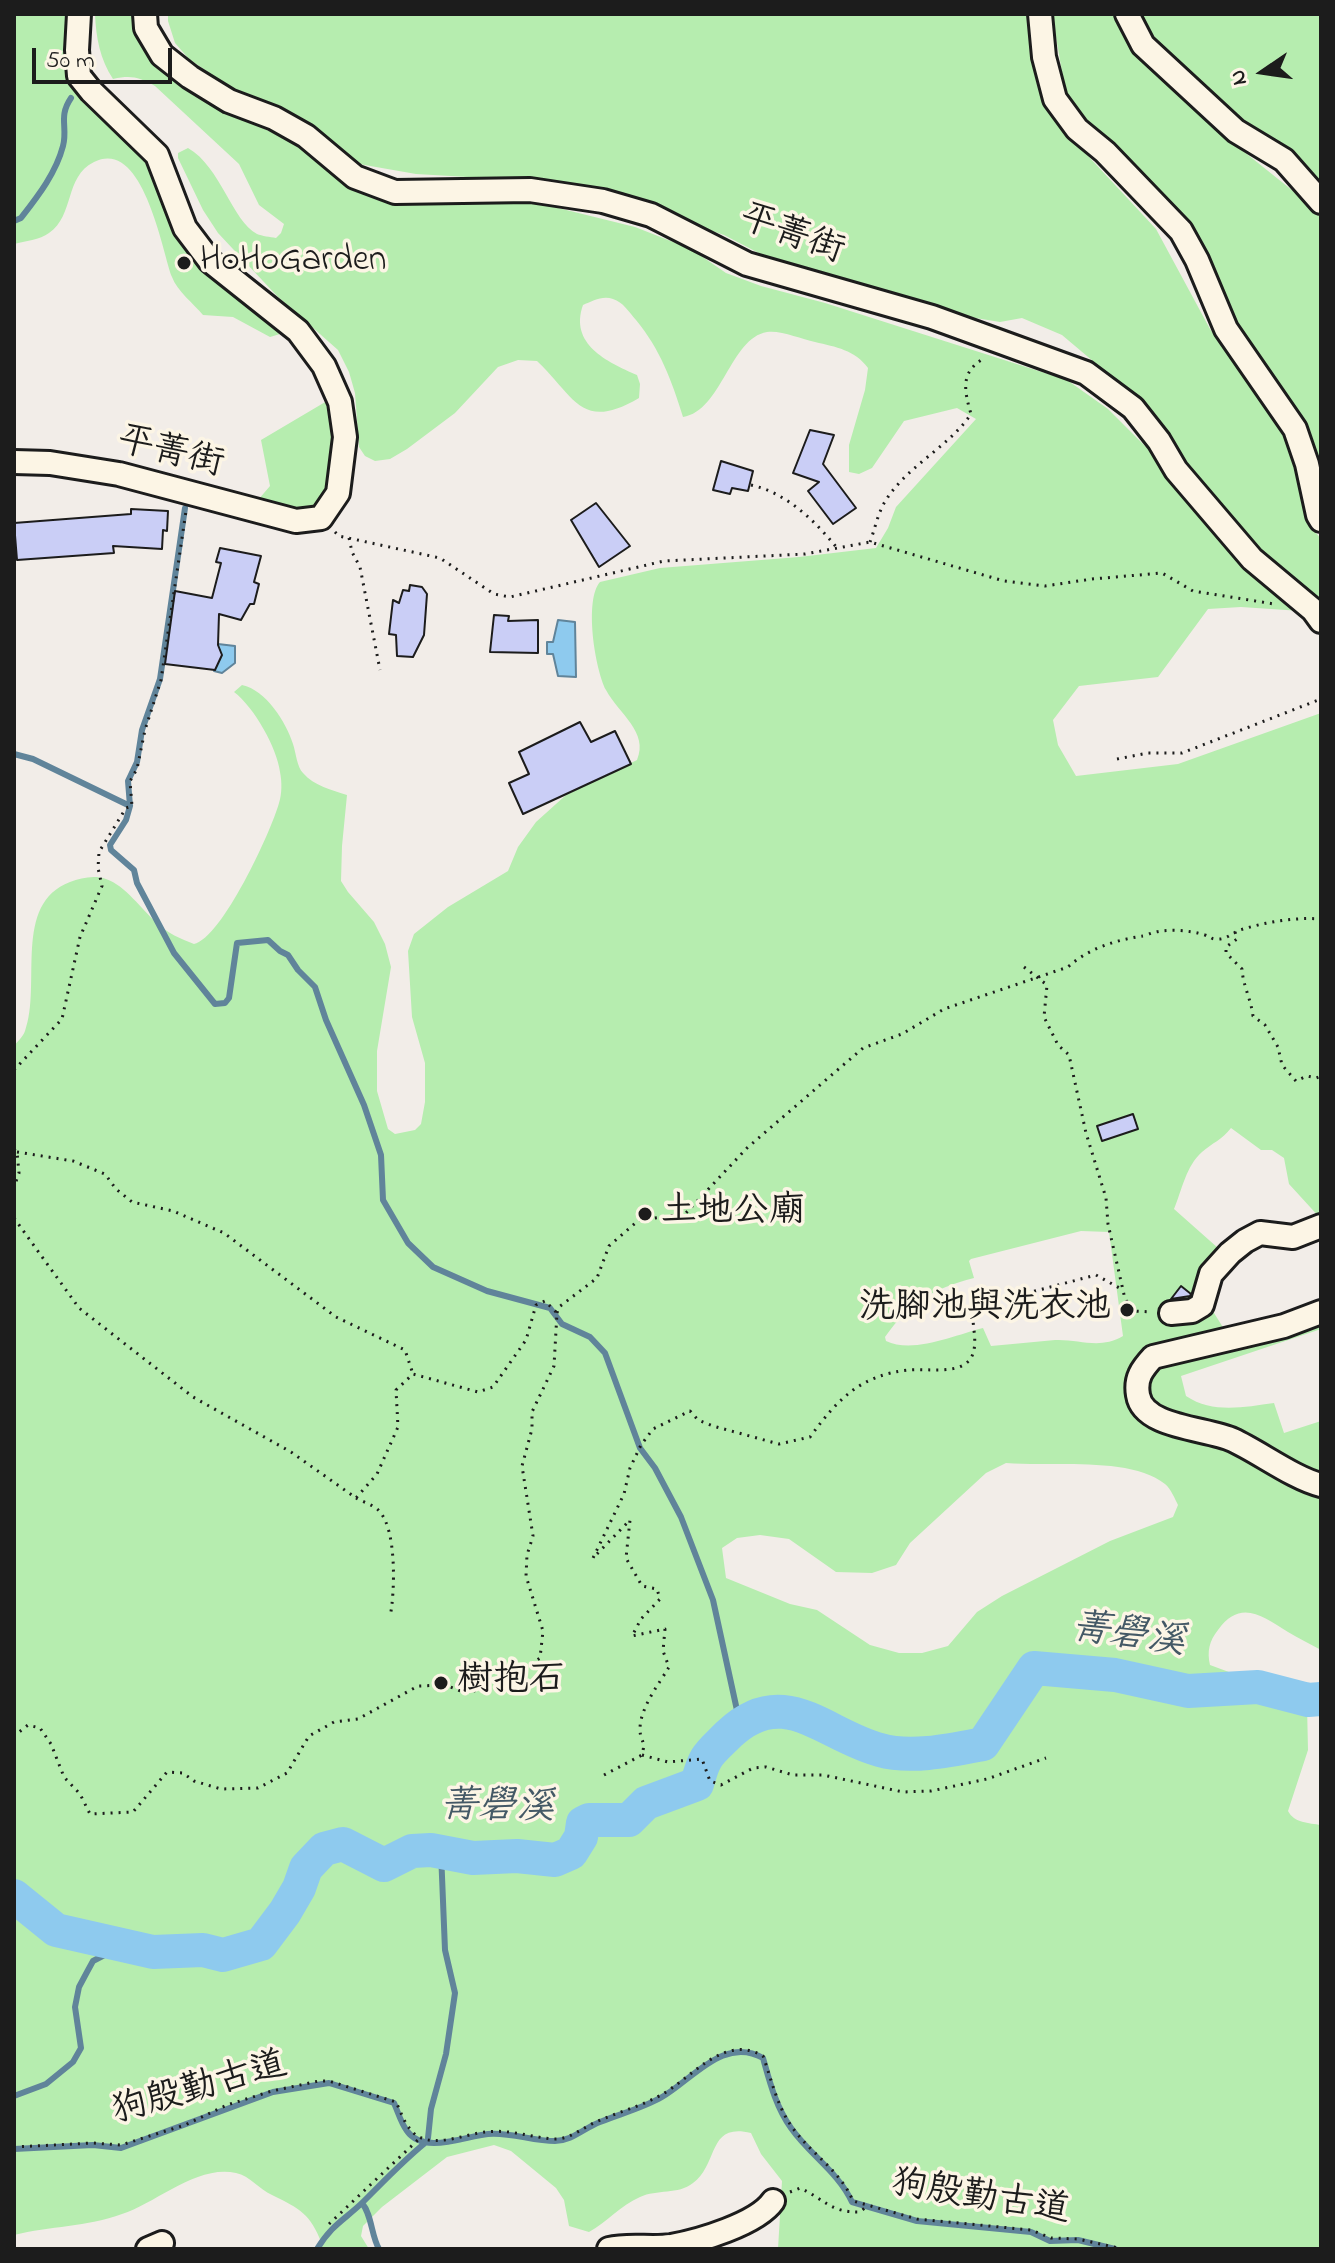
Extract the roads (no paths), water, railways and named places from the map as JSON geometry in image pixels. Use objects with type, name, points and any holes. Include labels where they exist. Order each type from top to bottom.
[{"type":"street","name":"平菁街","points":[[14,462],[50,463],[119,474],[296,521],[321,518],[338,493],[345,437],[340,402],[324,366],[298,331],[210,261],[185,228],[157,155],[79,76],[79,14]]},
{"type":"street","name":"平菁街","points":[[145,14],[146,28],[162,55],[190,77],[229,101],[274,118],[306,136],[355,177],[395,192],[530,190],[603,201],[651,215],[747,264],[932,317],[1086,373],[1133,408],[1159,441],[1176,470],[1252,559],[1317,615]]},
{"type":"street","points":[[1040,14],[1044,57],[1055,99],[1077,129],[1105,152],[1181,231],[1197,260],[1226,329],[1295,429],[1321,520]]},
{"type":"street","points":[[1127,14],[1143,45],[1236,131],[1284,160],[1321,202]]},
{"type":"street","points":[[1171,1313],[1192,1311],[1202,1305],[1211,1274],[1245,1241],[1260,1233],[1293,1237],[1321,1226]]},
{"type":"street","points":[[1321,1312],[1284,1326],[1153,1357],[1140,1371],[1136,1386],[1139,1404],[1155,1418],[1230,1438],[1321,1485]]},
{"type":"street","points":[[609,2249],[684,2242],[719,2233],[771,2204]]},
{"type":"water","points":[[558,620],[575,622],[576,677],[558,676],[553,654],[547,654],[547,642],[553,642]]},
{"type":"water","points":[[218,644],[235,646],[235,663],[222,673],[214,671]]},
{"type":"waterway","points":[[14,221],[21,218],[56,166],[64,139],[65,111],[71,98]]},
{"type":"waterway","points":[[185,508],[160,679],[142,730],[137,762],[128,781],[130,806],[126,820],[110,845],[111,850],[134,870],[137,883],[174,953],[215,1004],[225,1003],[229,998],[237,943],[268,940],[288,955],[315,987],[326,1020],[364,1105],[381,1155],[383,1200],[408,1243],[433,1267],[487,1291],[550,1308],[562,1324],[590,1337],[605,1353],[640,1448],[655,1468],[681,1517],[713,1600],[740,1724]]},
{"type":"waterway","points":[[14,754],[33,759],[130,806]]},
{"type":"waterway","name":"菁礐溪","points":[[14,1896],[56,1930],[153,1952],[203,1950],[223,1955],[261,1944],[285,1912],[306,1868],[324,1849],[343,1844],[384,1865],[412,1851],[431,1850],[473,1858],[517,1856],[555,1860],[571,1853],[581,1837],[583,1823],[589,1820],[629,1820],[646,1803],[697,1784],[705,1761],[716,1746],[749,1719],[768,1712],[786,1712],[804,1717],[880,1750],[918,1754],[983,1744],[1034,1668],[1115,1675],[1188,1691],[1258,1687],[1308,1700],[1321,1699]]},
{"type":"waterway","points":[[428,2138],[455,1993],[445,1950],[441,1852]]},
{"type":"waterway","points":[[14,2096],[46,2084],[73,2062],[81,2048],[75,2007],[79,1987],[93,1961],[129,1945]]},
{"type":"waterway","points":[[14,2149],[93,2145],[121,2148],[273,2092],[329,2083],[394,2103],[407,2131],[424,2142],[497,2134],[561,2140],[655,2101],[722,2056],[735,2052],[749,2053],[763,2058],[781,2112],[852,2202],[917,2221],[1031,2232],[1050,2241],[1078,2240],[1115,2249]]},
{"type":"waterway","points":[[317,2249],[334,2227],[425,2143]]},
{"type":"waterway","points":[[362,2203],[379,2249]]},
{"type":"place","name":"HoHoGarden","points":[[184,263]]},
{"type":"place","name":"土地公廟","points":[[645,1214]]},
{"type":"place","name":"洗腳池與洗衣池","points":[[1127,1310]]},
{"type":"place","name":"樹抱石","points":[[441,1683]]}]
